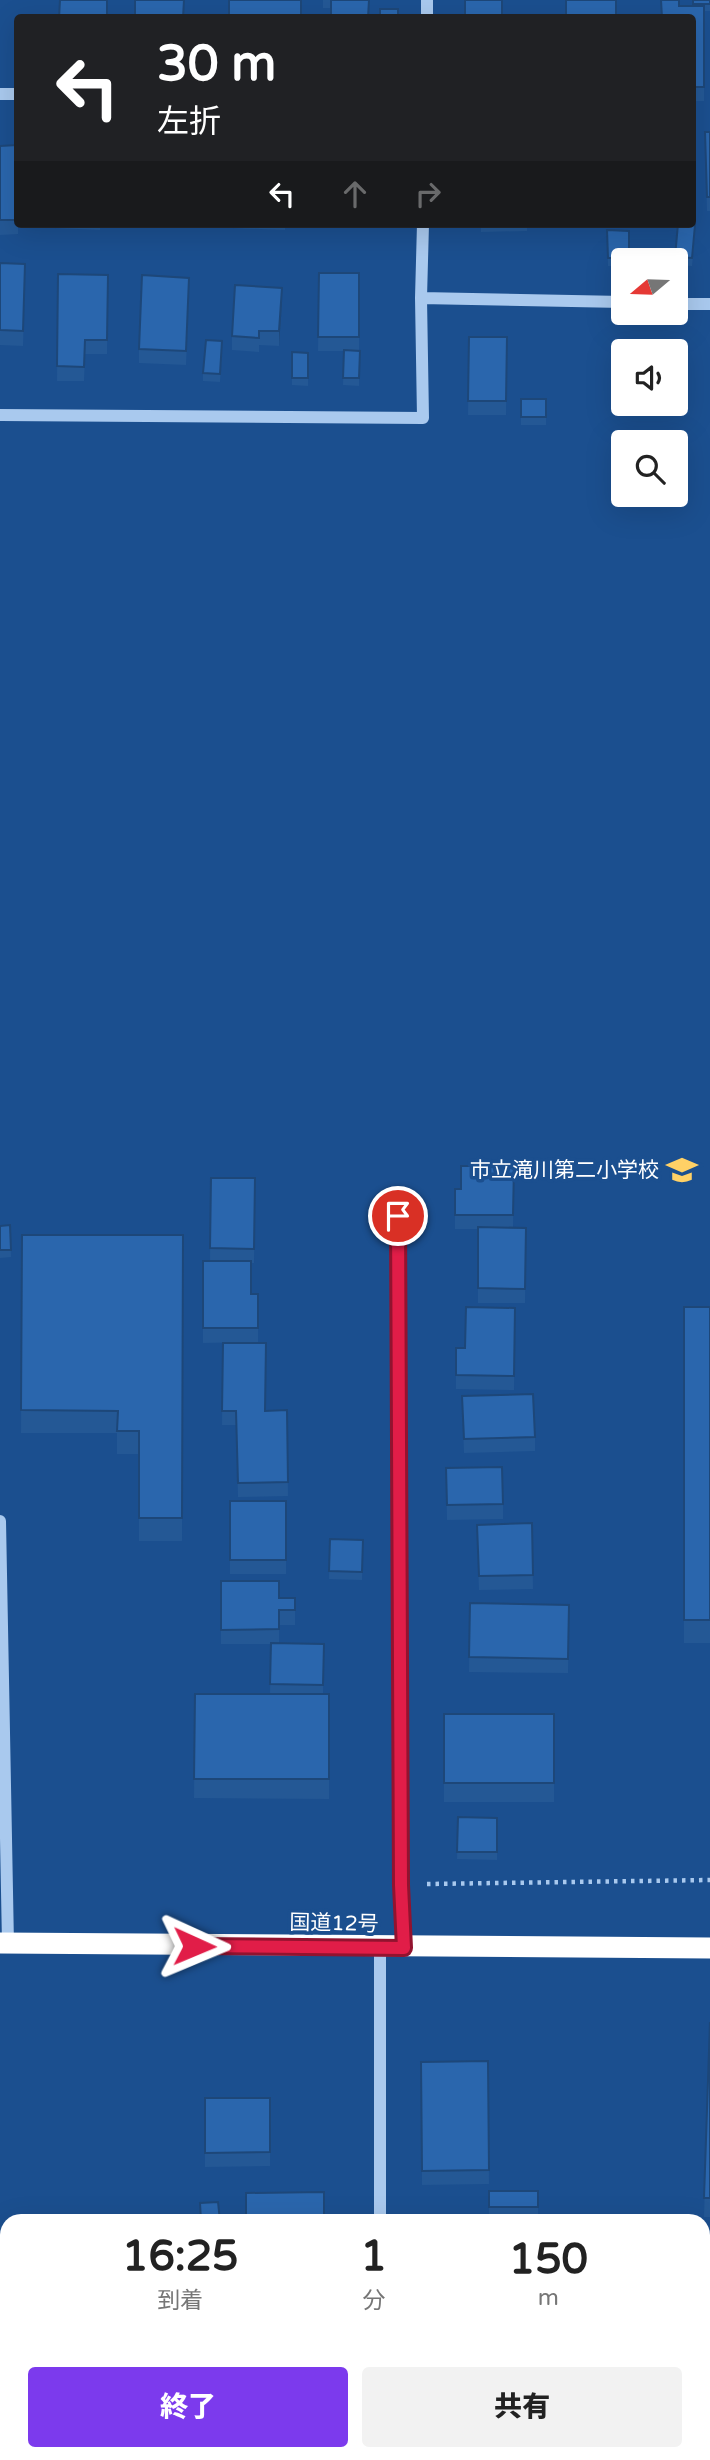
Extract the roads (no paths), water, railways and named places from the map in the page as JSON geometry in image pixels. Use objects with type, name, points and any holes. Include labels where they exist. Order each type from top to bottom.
[{"type":"highway","name":"国道12号","points":[[4,1943],[380,1948],[710,1948]]},
{"type":"street","points":[[0,415],[423,418],[423,228]]},
{"type":"street","points":[[421,298],[611,302]]},
{"type":"street","points":[[688,304],[710,304]]},
{"type":"street","points":[[398,1216],[401,1885],[404,1948]]},
{"type":"street","points":[[0,1521],[4,1943]]},
{"type":"street","points":[[380,1948],[380,2214]]},
{"type":"place","name":"市立滝川第二小学校","points":[[682,1170]]}]
